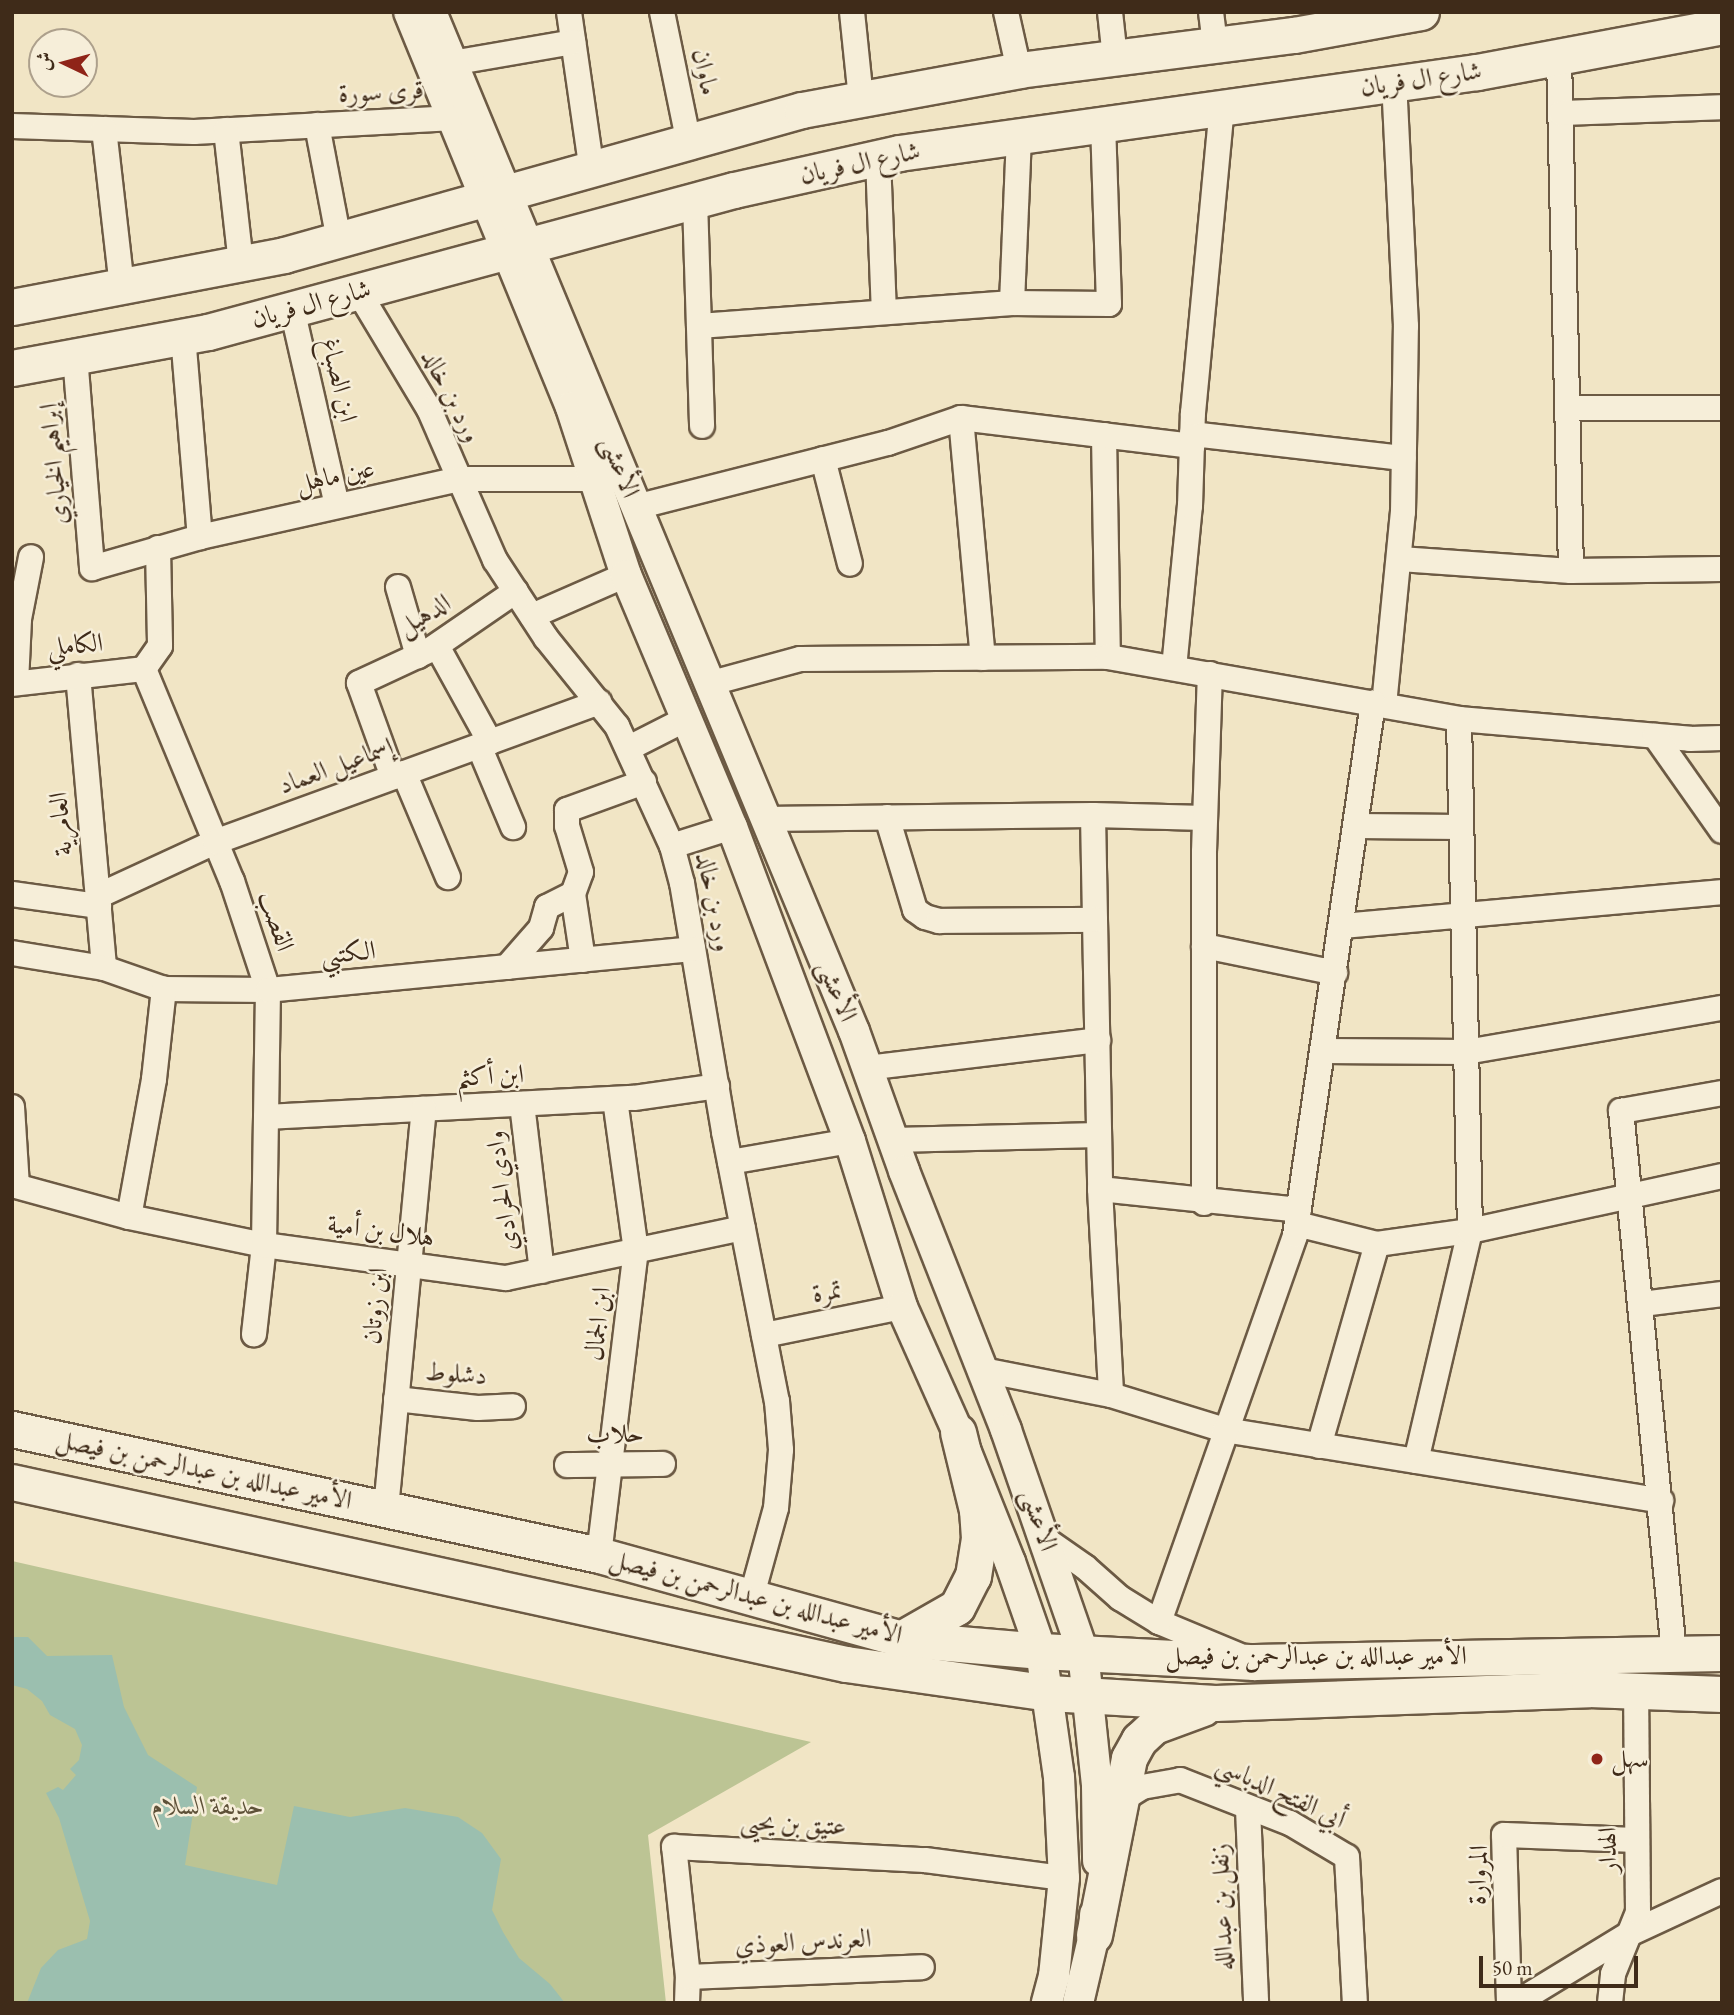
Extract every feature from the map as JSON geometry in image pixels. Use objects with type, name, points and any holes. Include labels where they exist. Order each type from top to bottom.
[{"type":"main road","name":"شارع ال فريان","points":[[12,307],[241,263],[339,240],[802,110],[1019,70],[1115,58],[1213,29],[1294,35],[1412,13]]},
{"type":"main road","name":"شارع ال فريان","points":[[12,368],[183,336],[695,201],[878,158],[1019,135],[1394,83],[1559,57],[1722,26]]},
{"type":"main road","name":"الأمير عبدالله بن عبدالرحمن بن فيصل","points":[[12,1429],[599,1555],[901,1639],[1041,1651],[1254,1662],[1722,1653]]},
{"type":"main road","points":[[901,1639],[957,1607],[973,1576],[979,1538],[977,1510],[958,1432]]},
{"type":"main road","name":"الأمير عبدالله بن عبدالرحمن بن فيصل","points":[[12,1482],[846,1664],[1049,1693],[1215,1703],[1588,1689],[1722,1694]]},
{"type":"main road","points":[[1094,1935],[1109,1812],[1129,1758],[1139,1740],[1154,1726],[1215,1703]]},
{"type":"street","name":"الأعشى","points":[[408,12],[450,118],[496,198]]},
{"type":"street","name":"الأعشى","points":[[431,12],[452,63],[496,198],[636,508],[867,1068],[983,1370],[1083,1652],[1109,1812]]},
{"type":"street","points":[[569,12],[592,171]]},
{"type":"street","name":"ماوان","points":[[662,12],[689,143]]},
{"type":"street","points":[[852,12],[861,99]]},
{"type":"street","points":[[1006,12],[1019,70]]},
{"type":"street","points":[[1110,12],[1115,58]]},
{"type":"street","points":[[452,63],[573,42]]},
{"type":"street","points":[[1559,57],[1571,570]]},
{"type":"street","points":[[1159,1622],[1298,1217],[1356,826],[1378,704],[1400,559],[1404,457],[1406,326],[1394,83]]},
{"type":"street","points":[[1174,668],[1190,506],[1192,440],[1222,106]]},
{"type":"street","points":[[1560,113],[1722,107]]},
{"type":"street","name":"قرى سورة","points":[[12,127],[226,130],[450,118]]},
{"type":"street","points":[[699,326],[1012,303],[1109,304],[1103,123]]},
{"type":"street","name":"قرى سورة","points":[[317,125],[339,240]]},
{"type":"street","points":[[104,129],[122,286]]},
{"type":"street","points":[[226,130],[241,263]]},
{"type":"street","points":[[1012,303],[1019,135]]},
{"type":"street","points":[[878,158],[884,311]]},
{"type":"street","points":[[695,201],[702,426]]},
{"type":"street","name":"الأعشى","points":[[517,249],[626,575],[732,827],[850,1141],[902,1307],[958,1432],[1010,1562],[1041,1651],[1059,1777],[1064,1878],[1054,1976],[1047,2003]]},
{"type":"street","name":"ورد بن خالد","points":[[359,291],[429,409],[495,560],[532,616],[599,702],[629,748],[672,846],[777,1401],[781,1450],[776,1508],[751,1599]]},
{"type":"street","name":"ابن الصباغ","points":[[292,309],[337,506]]},
{"type":"street","points":[[183,336],[200,537]]},
{"type":"street","name":"إبراهيم الخياري","points":[[75,356],[92,568]]},
{"type":"street","points":[[1567,408],[1722,408]]},
{"type":"street","points":[[636,508],[888,443],[961,418],[1104,435],[1404,457]]},
{"type":"street","points":[[961,418],[983,658]]},
{"type":"street","points":[[1104,435],[1108,657]]},
{"type":"street","points":[[823,459],[850,564]]},
{"type":"street","name":"عين ماهل","points":[[92,568],[200,537],[460,479],[596,479]]},
{"type":"street","points":[[144,669],[160,646],[158,548]]},
{"type":"street","points":[[14,683],[19,619],[31,557]]},
{"type":"street","points":[[1400,559],[1571,570],[1722,569]]},
{"type":"street","points":[[532,616],[626,575]]},
{"type":"street","points":[[398,587],[428,651],[484,744],[513,827]]},
{"type":"street","name":"الدهيل","points":[[398,775],[359,683],[428,651],[516,591]]},
{"type":"street","points":[[708,684],[800,659],[1108,657],[1459,719],[1655,736],[1722,737]]},
{"type":"street","name":"الكاملي","points":[[14,683],[144,669]]},
{"type":"street","name":"القصب","points":[[144,669],[215,842],[268,990],[264,1245],[254,1334]]},
{"type":"street","points":[[1204,1203],[1205,818],[1210,674]]},
{"type":"street","name":"العامرية","points":[[78,675],[104,968]]},
{"type":"street","name":"إسماعيل العماد","points":[[98,901],[215,842],[599,702]]},
{"type":"street","points":[[629,748],[686,719]]},
{"type":"street","points":[[1416,1461],[1470,1231],[1459,719]]},
{"type":"street","points":[[1655,736],[1722,831]]},
{"type":"street","points":[[398,775],[448,877]]},
{"type":"street","points":[[583,960],[573,894],[581,872],[567,826],[566,810],[644,782]]},
{"type":"street","points":[[764,819],[1093,815],[1205,818]]},
{"type":"street","points":[[1093,815],[1100,1189],[1111,1395]]},
{"type":"street","points":[[887,817],[915,910],[925,917],[939,921],[1095,920]]},
{"type":"street","points":[[1356,826],[1461,827]]},
{"type":"street","points":[[672,846],[732,827]]},
{"type":"street","points":[[1343,926],[1722,892]]},
{"type":"street","points":[[12,894],[98,901]]},
{"type":"street","points":[[506,967],[541,928],[547,907],[573,894]]},
{"type":"street","points":[[1204,946],[1335,972]]},
{"type":"street","name":"الكتبي","points":[[12,953],[104,968],[164,989],[268,990],[693,949]]},
{"type":"street","points":[[129,1217],[154,1079],[164,989]]},
{"type":"street","points":[[1323,1051],[1466,1052],[1722,1008]]},
{"type":"street","points":[[867,1068],[1098,1040]]},
{"type":"street","name":"ابن أكثم","points":[[266,1117],[615,1099],[717,1087]]},
{"type":"street","points":[[1674,1653],[1642,1304],[1621,1111],[1722,1093]]},
{"type":"street","name":"ابن الجمال","points":[[599,1555],[636,1251],[615,1099]]},
{"type":"street","name":"وادي الحرادي","points":[[522,1104],[542,1270]]},
{"type":"street","points":[[12,1107],[15,1185]]},
{"type":"street","name":"ابن زوتان","points":[[386,1509],[424,1109]]},
{"type":"street","points":[[893,1140],[1099,1135]]},
{"type":"street","points":[[730,1162],[850,1141]]},
{"type":"street","points":[[1100,1189],[1298,1217],[1377,1244],[1470,1231],[1722,1176]]},
{"type":"street","name":"هلال بن أمية","points":[[15,1185],[129,1217],[264,1245],[506,1278],[743,1228]]},
{"type":"street","points":[[1319,1446],[1377,1244]]},
{"type":"street","points":[[1642,1304],[1722,1294]]},
{"type":"street","name":"تمرة","points":[[764,1335],[902,1307]]},
{"type":"street","points":[[983,1370],[1111,1395],[1226,1430],[1661,1502]]},
{"type":"street","name":"دشلوط","points":[[396,1399],[478,1408],[513,1406]]},
{"type":"street","name":"حلاب","points":[[567,1465],[663,1464]]},
{"type":"street","points":[[1045,1539],[1085,1567],[1121,1598],[1159,1622],[1254,1662]]},
{"type":"street","name":"الهدار","points":[[1610,2003],[1614,1974],[1638,1912],[1636,1691]]},
{"type":"street","name":"أبي الفتح الدباسي","points":[[1109,1812],[1142,1787],[1180,1780],[1198,1784],[1248,1808],[1290,1823],[1347,1857],[1355,2003]]},
{"type":"street","name":"زنفل بن عبدالله","points":[[1248,1808],[1256,2003]]},
{"type":"street","name":"المروارة","points":[[1510,2003],[1504,1835],[1637,1840]]},
{"type":"street","name":"عتيق بن يحيى","points":[[687,2003],[688,1977],[674,1847],[925,1860],[1064,1878]]},
{"type":"street","points":[[1516,2003],[1629,1934],[1722,1891]]},
{"type":"street","points":[[1079,2003],[1094,1935]]},
{"type":"street","name":"العرندس العوذي","points":[[688,1977],[922,1967]]},
{"type":"green space","name":"حديقة السلام","points":[[12,1561],[811,1742],[648,1835],[666,2003],[12,2003]]},
{"type":"shaded area","points":[[12,1637],[28,1637],[47,1656],[112,1655],[124,1707],[148,1755],[197,1787],[185,1865],[277,1885],[294,1806],[350,1817],[405,1808],[458,1817],[482,1833],[501,1859],[492,1910],[503,1932],[519,1958],[550,1984],[565,2003],[27,2003],[41,1968],[58,1950],[87,1939],[90,1921],[59,1818],[46,1793],[58,1787],[63,1790],[76,1775],[70,1769],[79,1760],[82,1745],[75,1729],[50,1715],[42,1701],[27,1689],[12,1685]]},
{"type":"place","name":"سهل","points":[[1597,1759]]}]
